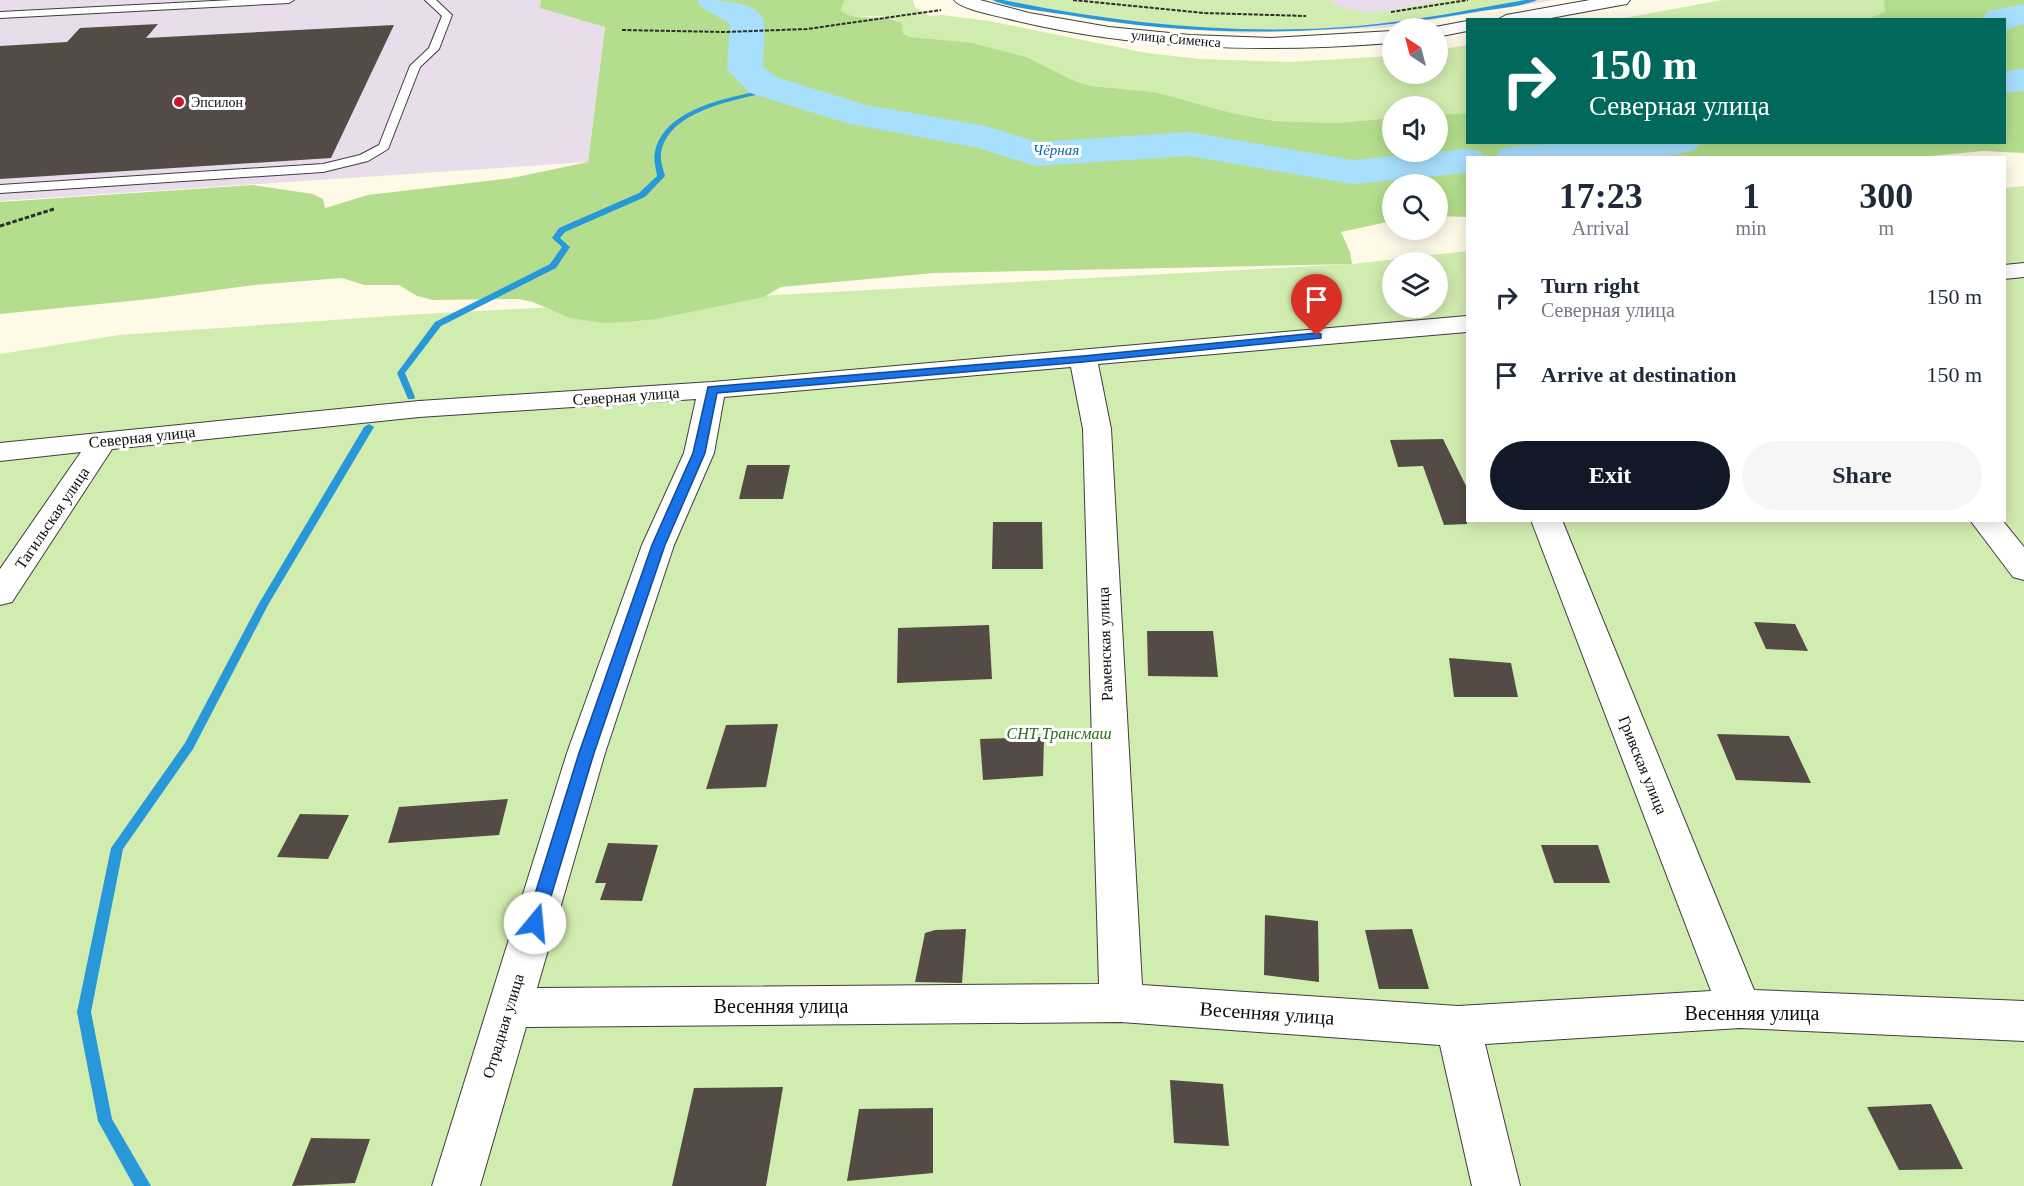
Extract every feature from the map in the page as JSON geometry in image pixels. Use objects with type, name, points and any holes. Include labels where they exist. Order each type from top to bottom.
[{"type":"street","name":"улица Сименса","points":[[966,0],[1033,20],[1172,41],[1254,44],[1334,42],[1382,38]]},
{"type":"street","points":[[1518,18],[1621,0]]},
{"type":"street","points":[[1448,29],[1466,26]]},
{"type":"street","points":[[2006,272],[2024,270]]},
{"type":"street","name":"Северная улица","points":[[0,452],[419,409],[712,390],[1083,359],[1274,339],[1466,324]]},
{"type":"street","name":"Раменская улица","points":[[1083,359],[1097,429],[1121,1003]]},
{"type":"street","name":"Отрадная улица","points":[[456,1186],[586,753],[658,545],[699,453],[712,390]]},
{"type":"street","name":"Тагильская улица","points":[[0,594],[103,441]]},
{"type":"street","name":"Гривская улица","points":[[1547,522],[1740,1009]]},
{"type":"street","points":[[1987,522],[2024,568]]},
{"type":"street","name":"Весенняя улица","points":[[509,1008],[1121,1003],[1458,1026],[1740,1009],[2024,1021]]},
{"type":"street","points":[[1458,1026],[1496,1186]]},
{"type":"lane","points":[[0,15],[289,0]]},
{"type":"lane","points":[[0,189],[323,168],[364,158],[384,147],[415,66],[434,49],[447,15],[430,0]]},
{"type":"path","points":[[1073,0],[1204,13],[1315,16]]},
{"type":"path","points":[[1383,14],[1468,0]]},
{"type":"path","points":[[622,30],[768,31],[837,25],[942,10]]},
{"type":"path","points":[[0,226],[58,208]]},
{"type":"shaded area","points":[[0,0],[569,0],[605,26],[588,162],[0,201]]},
{"type":"shaded area","points":[[997,0],[1554,0],[1444,18],[1382,18],[1382,28],[1243,33],[1164,28]]},
{"type":"green space","points":[[541,0],[845,0],[841,10],[847,14],[894,20],[902,24],[903,33],[909,37],[972,43],[1026,57],[1077,82],[1091,86],[1155,92],[1232,113],[1274,121],[1336,123],[1382,119],[1382,162],[1448,162],[1448,114],[1466,113],[1466,144],[2006,144],[2006,18],[1869,18],[1885,12],[1884,0],[2024,0],[2024,153],[1983,151],[1932,156],[1466,156],[1466,217],[1448,216],[1448,174],[1382,174],[1382,223],[1341,232],[1350,252],[1352,264],[934,273],[781,287],[764,297],[656,319],[625,322],[603,323],[570,318],[533,302],[518,299],[433,300],[417,296],[399,285],[364,285],[342,278],[254,285],[150,299],[0,314],[0,202],[253,185],[313,194],[323,199],[325,208],[368,195],[512,178],[588,162],[605,27],[540,8]]},
{"type":"green space","points":[[845,0],[913,0],[915,7],[930,16],[942,15],[989,21],[1147,53],[1200,59],[1289,62],[1382,57],[1382,84],[1448,84],[1448,48],[1466,45],[1466,113],[1448,114],[1448,96],[1382,96],[1382,119],[1336,123],[1274,121],[1232,113],[1155,92],[1091,86],[1043,66],[909,37],[903,33],[897,20],[880,16],[853,16],[841,10]]},
{"type":"green space","points":[[1005,0],[1328,0],[1357,11],[1371,12],[1445,0],[1529,0],[1422,18],[1382,18],[1382,23],[1280,30],[1142,22]]},
{"type":"green space","points":[[1722,0],[1884,0],[1886,2],[1885,12],[1869,18],[1625,18]]},
{"type":"green space","name":"СНТ Трансмаш","points":[[2024,186],[2024,1186],[0,1186],[0,354],[119,335],[405,315],[1382,261],[1382,318],[1448,318],[1448,253],[1466,251],[1466,522],[2006,522],[2006,188]]},
{"type":"building","name":"Эпсилон","points":[[158,24],[146,38],[394,25],[331,158],[0,179],[0,46],[67,42],[80,28]]},
{"type":"building","points":[[1443,439],[1466,486],[1467,524],[1444,525],[1423,466],[1398,467],[1390,440]]},
{"type":"building","points":[[747,465],[790,465],[783,499],[739,499]]},
{"type":"building","points":[[993,522],[1042,522],[1043,569],[992,569]]},
{"type":"building","points":[[1754,622],[1795,624],[1808,651],[1766,649]]},
{"type":"building","points":[[989,625],[992,679],[897,683],[898,628]]},
{"type":"building","points":[[1147,631],[1213,631],[1218,677],[1148,676]]},
{"type":"building","points":[[1449,658],[1511,663],[1518,697],[1454,697]]},
{"type":"building","points":[[778,724],[766,787],[706,789],[726,725]]},
{"type":"building","points":[[1717,734],[1789,736],[1811,783],[1736,780]]},
{"type":"building","points":[[1044,737],[1043,776],[983,780],[980,739]]},
{"type":"building","points":[[508,799],[499,835],[388,843],[399,807]]},
{"type":"building","points":[[300,814],[349,815],[328,859],[277,857]]},
{"type":"building","points":[[608,843],[658,845],[642,901],[600,900],[606,883],[595,883]]},
{"type":"building","points":[[1541,845],[1598,845],[1610,883],[1554,883]]},
{"type":"building","points":[[1265,915],[1318,921],[1319,982],[1264,975]]},
{"type":"building","points":[[966,929],[962,983],[915,982],[925,933],[935,930]]},
{"type":"building","points":[[1412,929],[1429,989],[1379,989],[1365,930]]},
{"type":"building","points":[[1170,1080],[1223,1084],[1229,1146],[1174,1143]]},
{"type":"building","points":[[783,1087],[766,1186],[672,1186],[694,1088]]},
{"type":"building","points":[[1931,1104],[1963,1169],[1899,1170],[1867,1107]]},
{"type":"building","points":[[933,1108],[933,1173],[847,1181],[859,1109]]},
{"type":"building","points":[[311,1138],[370,1139],[355,1183],[292,1186]]},
{"type":"waterway","name":"Чёрная","points":[[713,0],[747,20],[745,69],[763,85],[860,115],[986,138],[1036,154],[1189,144],[1352,172],[1466,161]]},
{"type":"waterway","points":[[995,0],[1120,22],[1246,31],[1289,31],[1382,25],[1534,0]]},
{"type":"waterway","name":"Чёрная","points":[[2000,18],[2024,14]]},
{"type":"waterway","name":"Чёрная","points":[[2006,82],[2024,80]]},
{"type":"waterway","points":[[411,397],[401,373],[438,324],[553,266],[566,247],[556,238],[562,230],[642,195],[661,176],[658,153],[663,137],[688,115],[724,102],[776,89]]},
{"type":"waterway","name":"Чёрная","points":[[1558,156],[1622,153],[1670,144]]},
{"type":"waterway","points":[[143,1186],[105,1121],[84,1012],[117,848],[189,746],[263,605],[369,427]]},
{"type":"place","name":"Эпсилон","points":[[179,102]]},
{"type":"route","points":[[535,923],[586,753],[658,545],[699,453],[712,390],[1083,359],[1317,336]]}]
